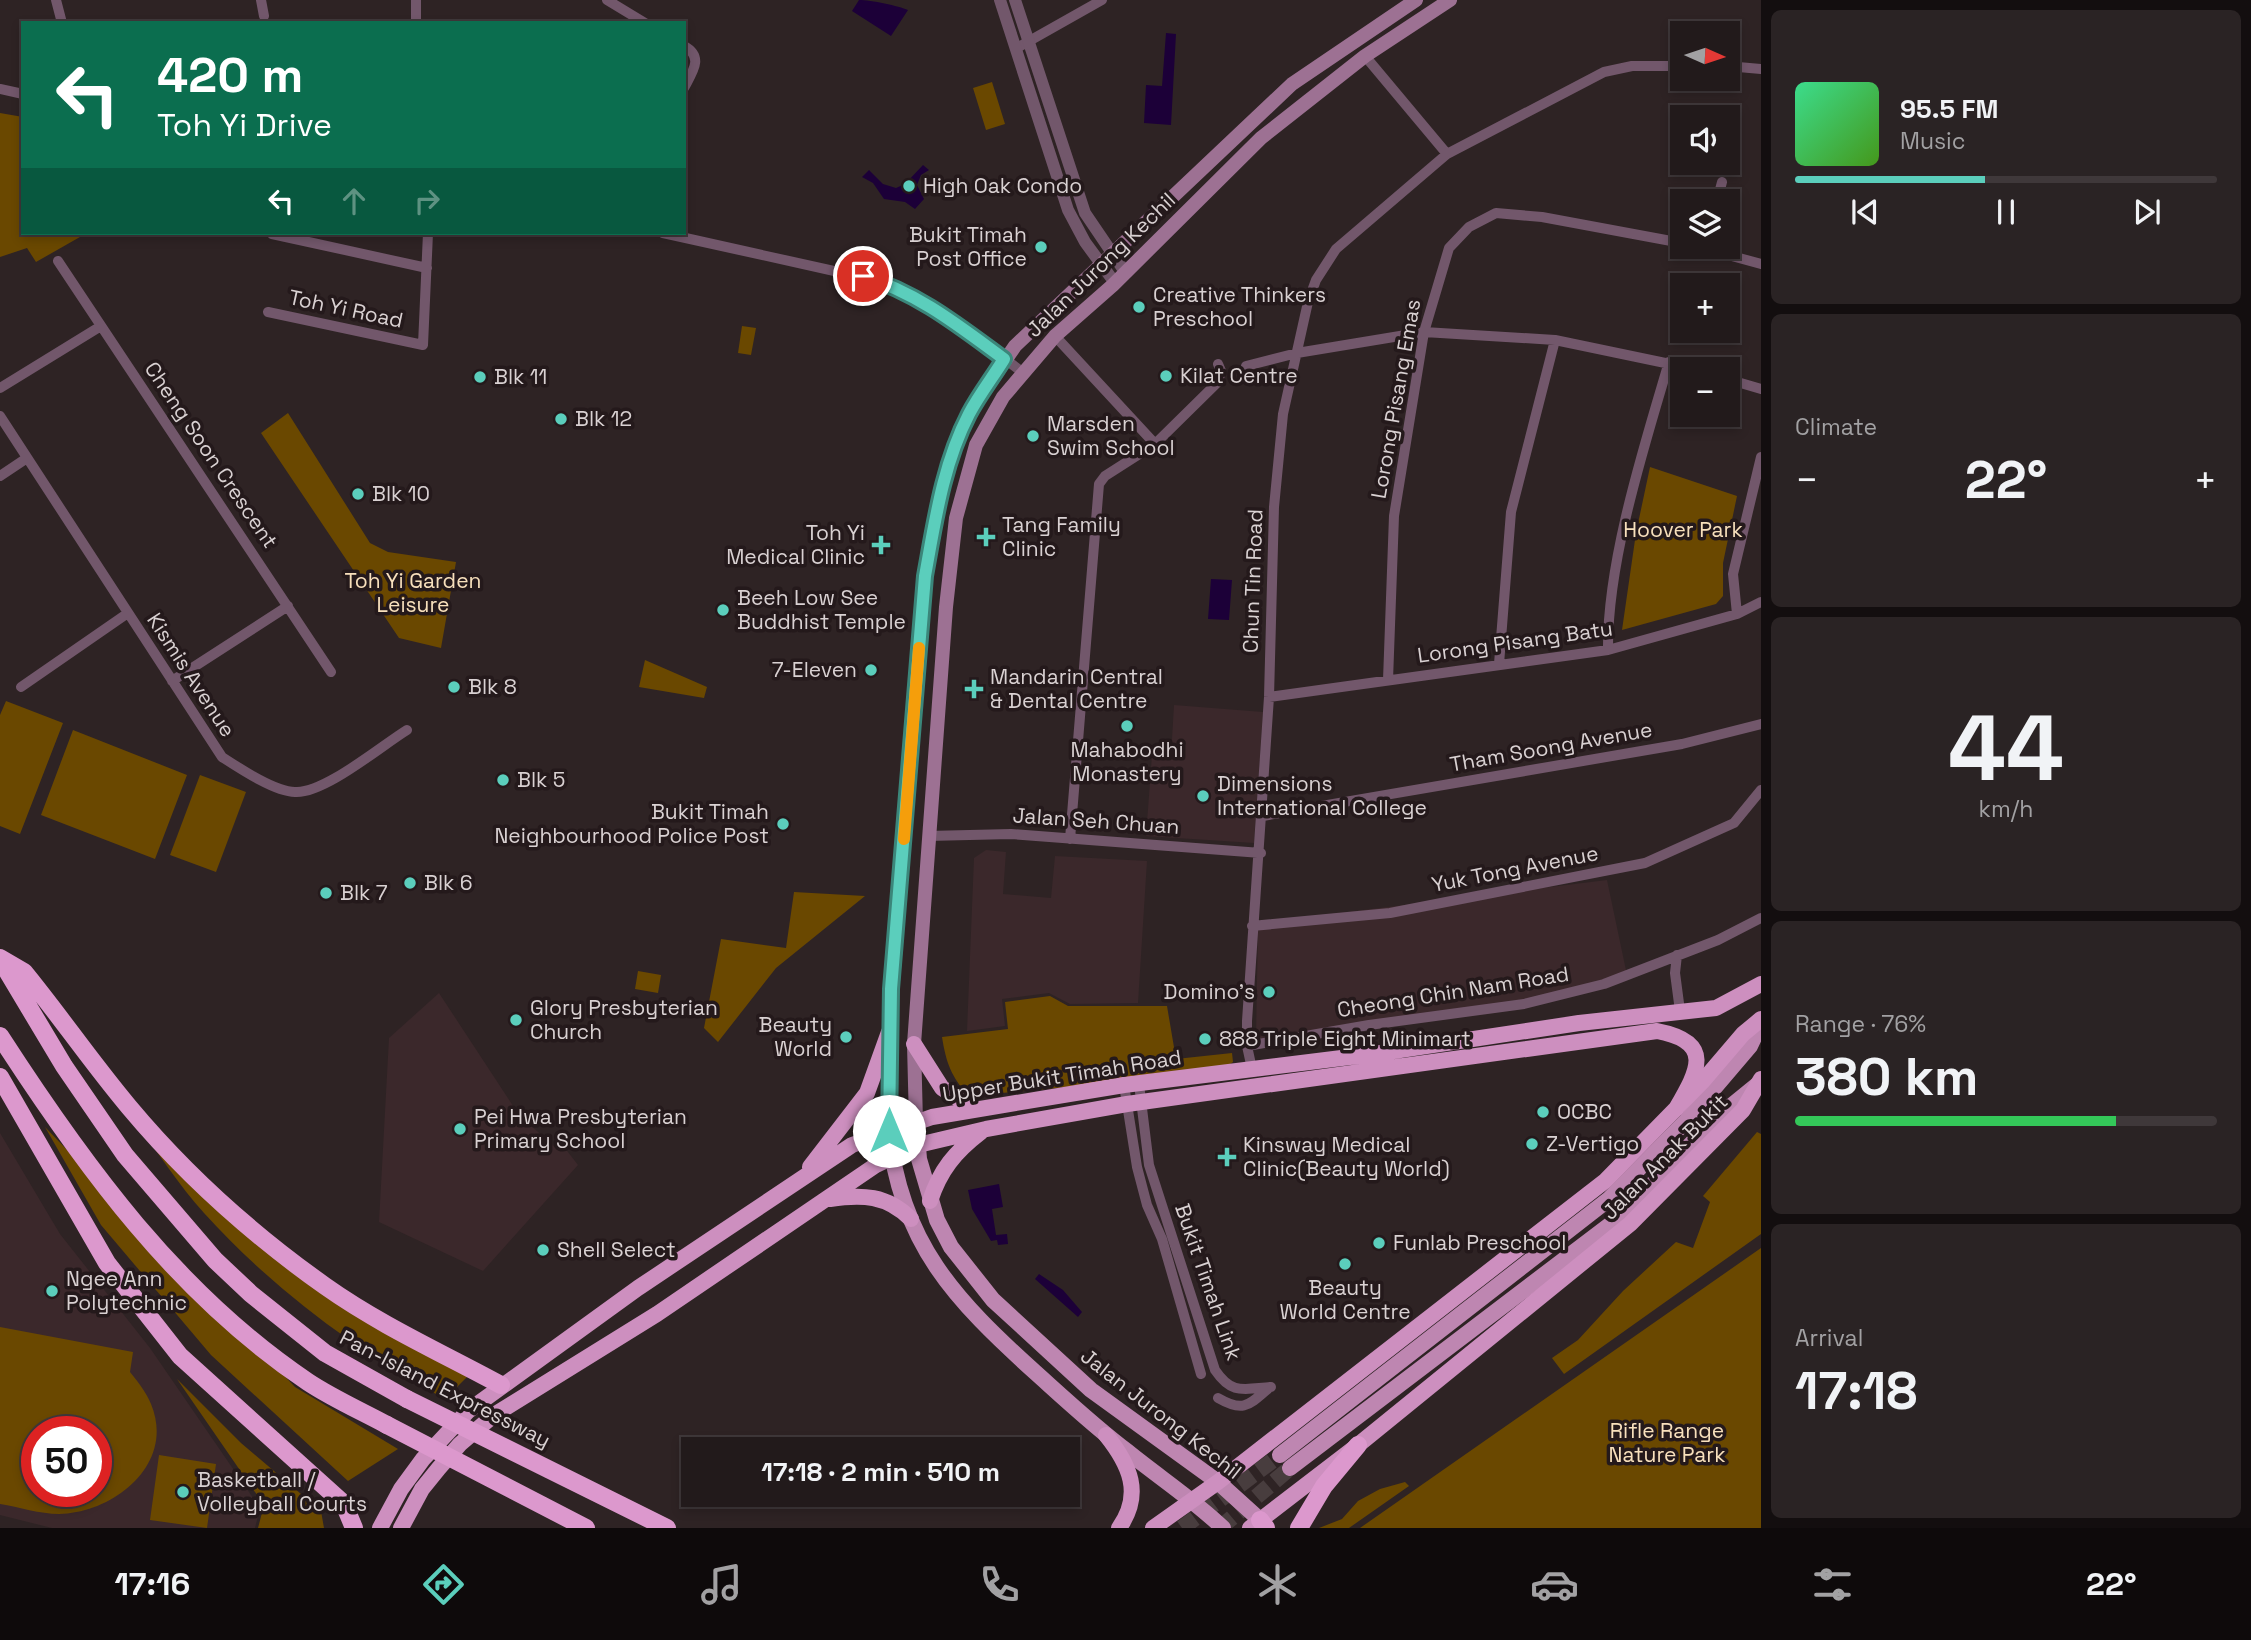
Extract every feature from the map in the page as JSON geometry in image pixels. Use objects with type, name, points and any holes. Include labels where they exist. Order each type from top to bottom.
[{"type":"highway","points":[[0,959],[24,972],[130,1108],[198,1180],[264,1238],[337,1293],[501,1385]]},
{"type":"highway","name":"Pan-Island Expressway","points":[[0,959],[64,1066],[125,1155],[215,1260],[251,1294],[325,1353],[407,1399],[667,1528]]},
{"type":"highway","name":"Upper Bukit Timah Road","points":[[380,1528],[401,1489],[423,1459],[468,1410],[852,1145],[916,1123],[974,1109],[1132,1084],[1716,1007],[1761,984]]},
{"type":"highway","name":"Jalan Anak Bukit","points":[[1153,1528],[1218,1482],[1605,1181],[1676,1109],[1743,1034],[1761,1021]]},
{"type":"highway","name":"Upper Bukit Timah Road","points":[[401,1528],[422,1489],[439,1468],[460,1444],[494,1415],[657,1314],[891,1156],[918,1145],[986,1129],[1134,1103],[1657,1031],[1680,1036],[1691,1045],[1697,1059],[1695,1076],[1676,1109]]},
{"type":"highway","points":[[803,1177],[867,1093],[889,1032]]},
{"type":"highway","points":[[0,1036],[101,1185],[162,1255],[269,1353],[310,1383],[586,1528]]},
{"type":"highway","points":[[914,1044],[942,1088],[974,1109]]},
{"type":"highway","points":[[0,1077],[107,1263],[180,1356],[344,1504],[354,1528]]},
{"type":"highway","name":"Jalan Anak Bukit","points":[[1259,1525],[1630,1224],[1742,1110],[1760,1081]]},
{"type":"highway","points":[[930,1201],[938,1176],[948,1161],[986,1129]]},
{"type":"highway","points":[[830,1199],[881,1198],[901,1209],[911,1219]]},
{"type":"highway","points":[[1106,1435],[1126,1463],[1132,1482],[1130,1509],[1119,1528]]},
{"type":"highway","points":[[1299,1528],[1324,1486],[1358,1445]]},
{"type":"main road","name":"Jalan Jurong Kechil","points":[[1223,1528],[1193,1499],[1177,1490],[1106,1435],[984,1327],[928,1258],[911,1219],[891,1156],[889,1032],[925,576],[937,511],[953,450],[970,412],[1004,359],[1292,84],[1416,0]]},
{"type":"main road","name":"Jalan Jurong Kechil","points":[[1259,1525],[1218,1482],[1090,1390],[993,1300],[951,1247],[930,1201],[918,1145],[914,1044],[928,836],[956,518],[976,445],[990,417],[1022,372],[1055,336],[1120,278],[1261,138],[1365,56],[1450,0]]},
{"type":"main road","name":"Jalan Anak Bukit","points":[[1280,1455],[1609,1199],[1696,1110],[1750,1046],[1761,1021]]},
{"type":"main road","name":"Jalan Anak Bukit","points":[[1290,1468],[1624,1214],[1714,1120],[1760,1081]]},
{"type":"street","points":[[56,0],[61,21]]},
{"type":"street","points":[[261,0],[264,16]]},
{"type":"street","points":[[416,0],[416,21]]},
{"type":"street","points":[[607,0],[642,21]]},
{"type":"street","points":[[1000,0],[1068,210],[1085,242],[1107,260]]},
{"type":"street","points":[[1015,0],[1085,213],[1107,260],[1120,278]]},
{"type":"street","points":[[1017,48],[1030,43],[1062,20],[1102,0]]},
{"type":"street","points":[[686,47],[694,51],[696,58],[696,65],[686,84]]},
{"type":"street","points":[[1365,56],[1447,154]]},
{"type":"street","name":"Chun Tin Road","points":[[1252,1069],[1247,1046],[1252,926],[1261,853],[1269,697],[1274,507],[1283,414],[1307,302],[1324,264],[1447,154],[1604,72],[1632,66],[1670,66]]},
{"type":"street","points":[[1740,67],[1761,69]]},
{"type":"street","points":[[0,89],[21,94]]},
{"type":"street","points":[[1720,189],[1722,182]]},
{"type":"street","name":"Lorong Pisang Emas","points":[[1388,680],[1394,516],[1424,332],[1449,248],[1469,227],[1496,214],[1542,217],[1670,241]]},
{"type":"street","points":[[277,235],[427,268]]},
{"type":"street","name":"Toh Yi Road","points":[[268,312],[422,345],[428,235]]},
{"type":"street","points":[[672,235],[879,281],[940,312],[1022,372]]},
{"type":"street","points":[[1740,258],[1761,264]]},
{"type":"street","name":"Cheng Soon Crescent","points":[[58,261],[331,672]]},
{"type":"street","points":[[0,388],[101,326]]},
{"type":"street","points":[[1246,366],[1297,354],[1424,332],[1555,340],[1669,362],[1640,465],[1615,576],[1608,650]]},
{"type":"street","points":[[1055,336],[1155,444]]},
{"type":"street","points":[[1499,664],[1511,512],[1555,340]]},
{"type":"street","points":[[1070,839],[1099,484],[1105,476],[1155,444],[1218,382],[1222,371],[1218,364]]},
{"type":"street","points":[[1740,383],[1761,389]]},
{"type":"street","name":"Kismis Avenue","points":[[0,416],[222,757],[292,793],[304,792],[320,786],[407,730]]},
{"type":"street","points":[[1737,614],[1733,574],[1761,457]]},
{"type":"street","points":[[0,476],[27,458]]},
{"type":"street","name":"Lorong Pisang Batu","points":[[1269,697],[1608,650],[1737,614],[1761,602]]},
{"type":"street","points":[[172,681],[288,607]]},
{"type":"street","name":"Kismis Avenue","points":[[21,687],[128,613]]},
{"type":"street","name":"Tham Soong Avenue","points":[[1263,816],[1682,744],[1761,724]]},
{"type":"street","name":"Yuk Tong Avenue","points":[[1252,926],[1390,913],[1645,863],[1734,823],[1761,790]]},
{"type":"street","name":"Jalan Seh Chuan","points":[[928,836],[1011,834],[1261,853]]},
{"type":"street","name":"Cheong Chin Nam Road","points":[[1247,1046],[1369,1025],[1524,1004],[1604,984],[1718,940],[1761,918]]},
{"type":"street","points":[[1677,955],[1676,978],[1680,1011]]},
{"type":"street","points":[[1661,962],[1676,978]]},
{"type":"street","name":"Bukit Timah Link","points":[[1132,1084],[1147,1205],[1162,1239],[1201,1374]]},
{"type":"street","name":"Bukit Timah Link","points":[[1134,1103],[1149,1166],[1215,1370],[1223,1382],[1237,1390],[1271,1387],[1249,1405],[1235,1407],[1218,1398]]},
{"type":"shaded area","points":[[859,0],[908,10],[891,36],[852,11]]},
{"type":"shaded area","points":[[1166,33],[1176,34],[1171,125],[1144,123],[1146,85],[1162,86]]},
{"type":"shaded area","name":"High Oak Condo","points":[[923,165],[929,170],[921,175],[917,185],[924,199],[915,209],[905,202],[884,199],[873,183],[862,177],[869,170],[883,184],[896,188],[905,184]]},
{"type":"shaded area","points":[[1211,579],[1232,580],[1229,620],[1208,619]]},
{"type":"shaded area","name":"Dimensions International College","points":[[1174,705],[1263,712],[1254,843],[1146,836],[1152,755],[1171,756]]},
{"type":"shaded area","points":[[986,850],[1006,852],[1003,894],[1051,898],[1055,856],[1147,861],[1138,1003],[1070,1004],[1049,993],[1002,999],[1005,1026],[967,1031],[974,858]]},
{"type":"shaded area","points":[[1607,880],[1627,975],[1524,1001],[1256,1039],[1258,923]]},
{"type":"shaded area","name":"Pei Hwa Presbyterian Primary School","points":[[439,993],[519,1115],[556,1148],[561,1143],[578,1165],[483,1271],[379,1222],[389,1038]]},
{"type":"shaded area","name":"Ngee Ann Polytechnic","points":[[0,1133],[60,1234],[150,1348],[260,1508],[255,1528],[52,1528],[0,1515]]},
{"type":"shaded area","points":[[999,1184],[1003,1207],[992,1209],[996,1235],[1007,1234],[1008,1244],[998,1245],[997,1240],[991,1241],[972,1209],[968,1190]]},
{"type":"shaded area","points":[[1039,1274],[1063,1290],[1082,1312],[1078,1317],[1035,1279]]},
{"type":"green space","points":[[992,82],[1005,124],[986,130],[973,88]]},
{"type":"green space","points":[[0,113],[21,117],[21,235],[83,235],[36,262],[27,248],[0,257]]},
{"type":"green space","points":[[742,326],[756,328],[751,355],[738,353]]},
{"type":"green space","name":"Toh Yi Garden Leisure","points":[[288,413],[370,543],[388,552],[456,562],[441,648],[399,638],[261,433]]},
{"type":"green space","name":"Hoover Park","points":[[1650,467],[1737,496],[1723,563],[1723,596],[1716,604],[1622,630],[1636,533]]},
{"type":"green space","points":[[645,660],[707,687],[704,698],[639,687]]},
{"type":"green space","points":[[6,701],[63,723],[20,834],[0,826],[0,715]]},
{"type":"green space","points":[[73,730],[187,775],[155,859],[41,815]]},
{"type":"green space","points":[[200,775],[246,792],[216,872],[170,855]]},
{"type":"green space","points":[[794,892],[865,896],[776,968],[718,1042],[704,1028],[721,939],[786,948]]},
{"type":"green space","points":[[638,971],[661,975],[658,993],[635,989]]},
{"type":"green space","points":[[1050,996],[1068,1006],[1167,1006],[1176,1059],[1232,1053],[1233,1062],[1218,1073],[969,1096],[950,1069],[942,1037],[1008,1029],[1005,1002]]},
{"type":"green space","points":[[136,1124],[209,1202],[468,1376],[445,1399],[347,1339],[287,1292],[230,1241],[186,1192]]},
{"type":"green space","points":[[45,1127],[295,1387],[398,1449],[348,1481],[211,1355],[101,1225]]},
{"type":"green space","points":[[1757,1132],[1761,1134],[1761,1234],[1564,1374],[1552,1358],[1578,1340],[1623,1291],[1676,1242],[1693,1248],[1710,1202],[1703,1196]]},
{"type":"green space","name":"Rifle Range Nature Park","points":[[1761,1248],[1761,1528],[1360,1528]]},
{"type":"green space","points":[[0,1327],[133,1352],[130,1372],[151,1404],[156,1426],[155,1446],[147,1465],[135,1481],[112,1499],[112,1416],[21,1416],[21,1507],[93,1507],[59,1514],[0,1504]]},
{"type":"green space","points":[[177,1379],[241,1443],[321,1511],[324,1528],[258,1528],[264,1505]]},
{"type":"green space","name":"Basketball / Volleyball Courts","points":[[159,1455],[216,1464],[207,1528],[150,1520]]},
{"type":"green space","points":[[1405,1482],[1409,1486],[1349,1528],[1319,1528],[1342,1519],[1358,1501],[1380,1489]]},
{"type":"tunnel","points":[[1182,1528],[1280,1455]]},
{"type":"tunnel","points":[[1220,1528],[1290,1468]]},
{"type":"slow traffic","points":[[904,839],[919,648]]},
{"type":"place","name":"High Oak Condo","points":[[909,186]]},
{"type":"place","name":"Bukit Timah Post Office","points":[[1041,247]]},
{"type":"place","name":"Creative Thinkers Preschool","points":[[1139,307]]},
{"type":"place","name":"Kilat Centre","points":[[1166,376]]},
{"type":"place","name":"Blk 11","points":[[480,377]]},
{"type":"place","name":"Blk 12","points":[[561,419]]},
{"type":"place","name":"Marsden Swim School","points":[[1033,436]]},
{"type":"place","name":"Blk 10","points":[[358,494]]},
{"type":"place","name":"Tang Family Clinic","points":[[986,537]]},
{"type":"place","name":"Toh Yi Medical Clinic","points":[[881,545]]},
{"type":"place","name":"Beeh Low See Buddhist Temple","points":[[723,610]]},
{"type":"place","name":"7-Eleven","points":[[871,670]]},
{"type":"place","name":"Blk 8","points":[[454,687]]},
{"type":"place","name":"Mandarin Central & Dental Centre","points":[[974,689]]},
{"type":"place","name":"Mahabodhi Monastery","points":[[1127,726]]},
{"type":"place","name":"Blk 5","points":[[503,780]]},
{"type":"place","name":"Dimensions International College","points":[[1203,796]]},
{"type":"place","name":"Bukit Timah Neighbourhood Police Post","points":[[783,824]]},
{"type":"place","name":"Blk 6","points":[[410,883]]},
{"type":"place","name":"Blk 7","points":[[326,893]]},
{"type":"place","name":"Domino's","points":[[1269,992]]},
{"type":"place","name":"Glory Presbyterian Church","points":[[516,1020]]},
{"type":"place","name":"Beauty World","points":[[846,1037]]},
{"type":"place","name":"888 Triple Eight Minimart","points":[[1205,1039]]},
{"type":"place","name":"OCBC","points":[[1543,1112]]},
{"type":"place","name":"Pei Hwa Presbyterian Primary School","points":[[460,1129]]},
{"type":"place","name":"Z-Vertigo","points":[[1532,1144]]},
{"type":"place","name":"Kinsway Medical Clinic(Beauty World)","points":[[1227,1157]]},
{"type":"place","name":"Funlab Preschool","points":[[1379,1243]]},
{"type":"place","name":"Shell Select","points":[[543,1250]]},
{"type":"place","name":"Beauty World Centre","points":[[1345,1264]]},
{"type":"place","name":"Ngee Ann Polytechnic","points":[[52,1291]]},
{"type":"place","name":"Basketball / Volleyball Courts","points":[[183,1492]]},
{"type":"route","points":[[863,276],[911,295],[940,312],[960,324],[1004,359],[970,412],[953,450],[937,511],[925,576],[891,989],[889,1131]]}]
